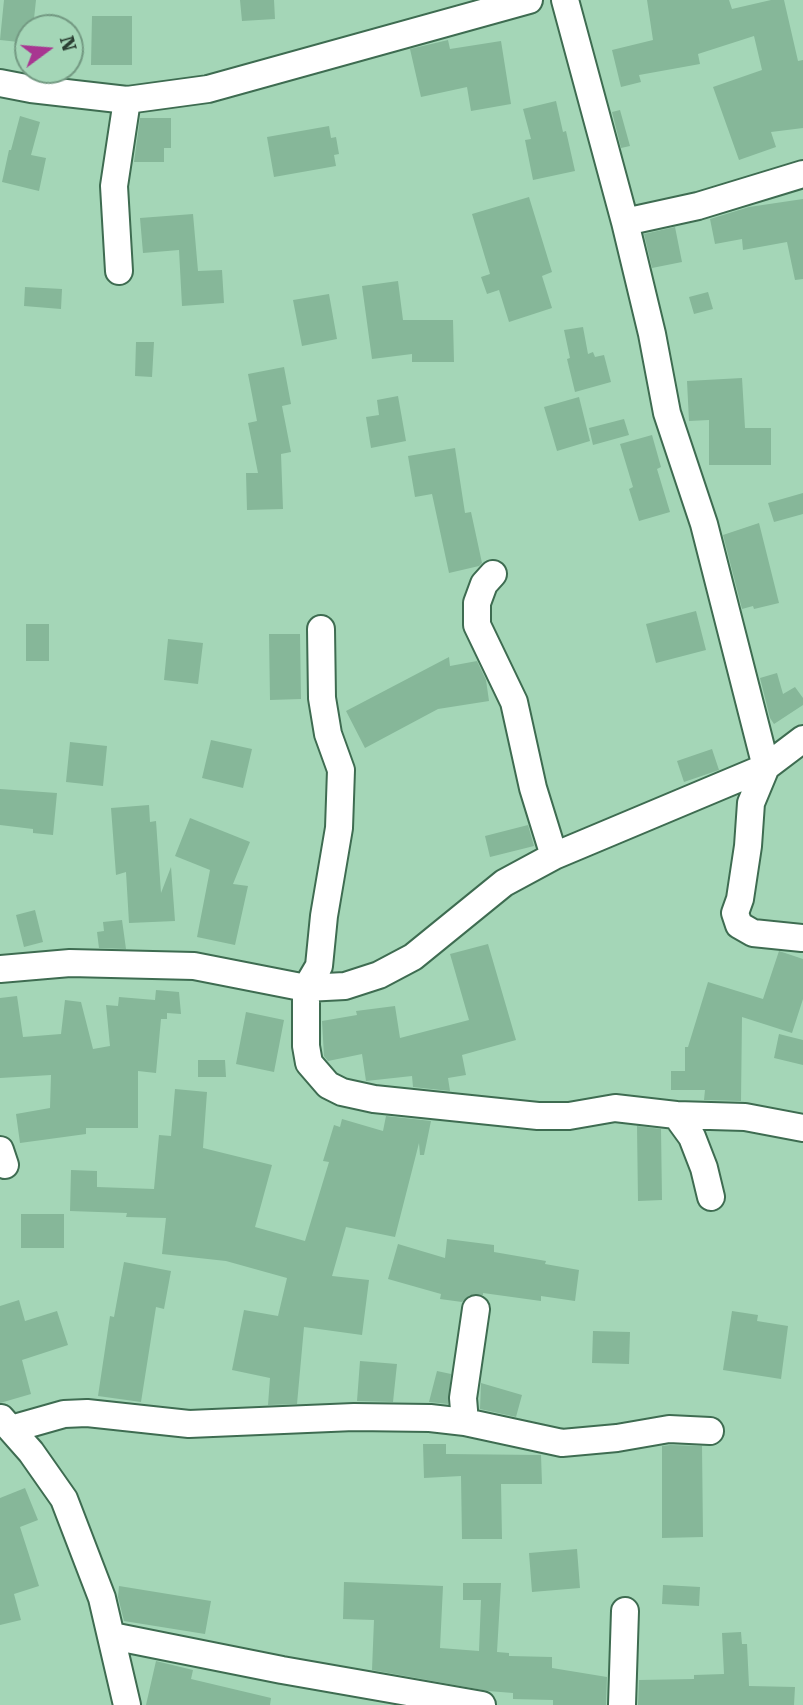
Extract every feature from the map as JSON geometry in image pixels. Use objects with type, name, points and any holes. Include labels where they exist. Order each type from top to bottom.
[{"type":"street","points":[[0,83],[127,100],[208,89],[529,0]]},
{"type":"street","points":[[565,0],[625,222],[652,334],[667,413],[704,524],[766,767],[751,803],[748,846],[740,899],[735,913],[739,925],[753,933],[802,939]]},
{"type":"street","points":[[119,271],[114,186],[127,100]]},
{"type":"street","points":[[625,222],[698,206],[803,174]]},
{"type":"street","points":[[493,574],[484,584],[477,603],[477,625],[514,702],[533,788],[554,856]]},
{"type":"street","points":[[321,629],[322,698],[328,734],[341,771],[339,828],[324,916],[319,966],[306,988],[306,1046],[309,1063],[328,1084],[342,1092],[374,1099],[538,1116],[569,1116],[615,1108],[676,1115],[745,1117],[803,1128]]},
{"type":"street","points":[[0,969],[70,963],[194,966],[306,988],[345,986],[379,975],[413,957],[503,883],[554,856],[766,767],[803,739]]},
{"type":"street","points":[[676,1115],[692,1137],[712,1197]]},
{"type":"street","points":[[465,1422],[463,1398],[476,1309]]},
{"type":"street","points":[[5,1423],[87,1413],[189,1424],[354,1417],[430,1418],[465,1422],[562,1443],[617,1438],[669,1429],[710,1431]]},
{"type":"street","points":[[5,1423],[32,1452],[64,1499],[98,1585],[127,1705]]},
{"type":"street","points":[[622,1705],[625,1611]]},
{"type":"street","points":[[112,1636],[282,1670],[482,1705]]},
{"type":"building","points":[[4,0],[36,0],[34,14],[14,14],[14,42],[0,40]]},
{"type":"building","points":[[240,0],[274,0],[275,19],[242,21]]},
{"type":"building","points":[[647,0],[729,0],[732,9],[771,0],[784,0],[798,61],[803,60],[803,128],[771,132],[776,147],[739,160],[713,87],[762,70],[754,36],[698,54],[700,64],[639,75],[641,82],[621,87],[612,50],[653,40]]},
{"type":"building","points":[[92,16],[132,16],[132,65],[91,65]]},
{"type":"building","points":[[448,40],[450,49],[501,41],[511,104],[471,111],[467,87],[421,97],[410,49]]},
{"type":"building","points":[[556,101],[575,171],[533,180],[525,140],[531,139],[523,109]]},
{"type":"building","points":[[620,110],[630,146],[621,148],[612,112]]},
{"type":"building","points":[[20,116],[40,122],[31,155],[46,158],[39,191],[2,182]]},
{"type":"building","points":[[140,118],[171,118],[171,148],[164,148],[164,162],[134,162]]},
{"type":"building","points":[[329,126],[331,138],[336,137],[339,154],[334,155],[336,166],[274,177],[267,137]]},
{"type":"building","points":[[529,197],[552,272],[542,276],[552,308],[509,322],[499,290],[487,294],[481,277],[490,274],[472,214]]},
{"type":"building","points":[[803,199],[803,279],[795,280],[787,242],[743,250],[742,239],[715,244],[710,219],[749,207]]},
{"type":"building","points":[[193,214],[198,271],[222,270],[224,303],[182,306],[179,250],[143,253],[140,218]]},
{"type":"building","points":[[675,227],[682,262],[652,268],[644,234]]},
{"type":"building","points":[[398,281],[403,320],[453,320],[454,362],[412,362],[412,354],[372,359],[362,286]]},
{"type":"building","points":[[25,287],[62,289],[61,309],[24,306]]},
{"type":"building","points":[[708,292],[713,309],[694,314],[689,297]]},
{"type":"building","points":[[329,294],[337,339],[302,346],[293,300]]},
{"type":"building","points":[[583,327],[588,354],[593,352],[595,357],[604,355],[611,382],[575,392],[567,359],[570,358],[564,330]]},
{"type":"building","points":[[136,342],[154,342],[152,377],[135,376]]},
{"type":"building","points":[[284,367],[291,404],[282,406],[291,452],[281,454],[283,509],[247,510],[246,473],[258,473],[248,423],[257,421],[248,374]]},
{"type":"building","points":[[742,378],[745,428],[771,428],[771,465],[709,465],[709,420],[689,421],[687,381]]},
{"type":"building","points":[[398,396],[406,441],[371,448],[366,417],[379,415],[377,400]]},
{"type":"building","points":[[579,397],[590,441],[557,451],[544,407]]},
{"type":"building","points":[[624,419],[629,435],[593,445],[589,428]]},
{"type":"building","points":[[652,435],[661,467],[657,469],[670,512],[639,521],[629,489],[633,487],[620,444]]},
{"type":"building","points":[[455,448],[465,513],[471,512],[482,563],[449,573],[432,494],[415,497],[408,456]]},
{"type":"building","points":[[803,493],[803,514],[774,522],[768,503]]},
{"type":"building","points":[[759,523],[779,603],[742,609],[723,535]]},
{"type":"building","points":[[696,611],[706,650],[656,663],[646,624]]},
{"type":"building","points":[[26,624],[49,624],[49,661],[26,661]]},
{"type":"building","points":[[269,634],[300,634],[301,699],[270,700]]},
{"type":"building","points":[[168,639],[203,643],[198,684],[164,680]]},
{"type":"building","points":[[449,657],[450,666],[477,661],[486,680],[489,701],[438,709],[365,748],[346,711]]},
{"type":"building","points":[[777,673],[783,694],[795,687],[803,698],[803,705],[774,724],[760,678]]},
{"type":"building","points":[[211,740],[252,749],[243,788],[202,778]]},
{"type":"building","points":[[70,742],[107,746],[103,786],[66,782]]},
{"type":"building","points":[[712,749],[719,770],[684,782],[677,761]]},
{"type":"building","points":[[0,789],[57,793],[53,835],[33,833],[33,829],[0,825]]},
{"type":"building","points":[[149,805],[150,822],[156,821],[161,893],[171,867],[175,921],[129,923],[126,872],[116,875],[111,808]]},
{"type":"building","points":[[190,818],[250,842],[233,884],[248,886],[235,945],[197,937],[210,870],[175,856]]},
{"type":"building","points":[[528,825],[534,846],[490,857],[485,836]]},
{"type":"building","points":[[35,910],[43,942],[24,947],[16,915]]},
{"type":"building","points":[[122,920],[126,949],[99,948],[97,932],[104,931],[103,922]]},
{"type":"building","points":[[488,944],[516,1040],[462,1055],[466,1075],[448,1078],[450,1091],[413,1087],[412,1076],[366,1081],[362,1054],[328,1061],[324,1056],[322,1021],[357,1015],[356,1011],[395,1006],[400,1038],[469,1020],[450,954]]},
{"type":"building","points":[[779,951],[803,959],[803,999],[792,1033],[742,1017],[741,1101],[704,1100],[705,1090],[671,1090],[671,1071],[685,1071],[685,1047],[688,1047],[708,982],[763,999]]},
{"type":"building","points":[[156,990],[179,992],[181,1014],[167,1013],[167,1019],[161,1019],[156,1073],[138,1071],[138,1128],[86,1128],[86,1134],[20,1143],[16,1114],[50,1108],[51,1075],[0,1078],[0,998],[17,996],[23,1037],[61,1034],[65,1000],[81,1002],[93,1049],[110,1046],[106,1005],[118,1006],[119,997],[155,1000]]},
{"type":"building","points":[[246,1012],[284,1020],[274,1072],[236,1064]]},
{"type":"building","points":[[779,1034],[803,1040],[803,1065],[774,1058]]},
{"type":"building","points":[[198,1060],[225,1060],[226,1077],[198,1077]]},
{"type":"building","points":[[175,1089],[207,1092],[203,1148],[272,1165],[255,1227],[305,1241],[329,1162],[323,1161],[334,1125],[340,1127],[342,1119],[383,1131],[386,1116],[431,1121],[424,1155],[420,1155],[419,1143],[395,1237],[346,1227],[332,1276],[369,1280],[362,1335],[304,1327],[297,1404],[268,1405],[270,1378],[232,1370],[244,1310],[278,1316],[287,1278],[226,1261],[162,1254],[166,1218],[126,1217],[127,1213],[70,1211],[71,1170],[97,1171],[97,1187],[154,1189],[159,1135],[171,1136]]},
{"type":"building","points":[[637,1126],[661,1129],[662,1200],[638,1201]]},
{"type":"building","points":[[21,1214],[64,1214],[64,1248],[21,1248]]},
{"type":"building","points":[[447,1239],[494,1245],[494,1252],[579,1270],[575,1301],[541,1296],[541,1301],[483,1293],[470,1295],[462,1302],[440,1299],[441,1294],[388,1279],[398,1244],[445,1258]]},
{"type":"building","points":[[124,1262],[171,1271],[164,1309],[156,1307],[141,1402],[98,1396],[110,1316],[114,1317]]},
{"type":"building","points":[[19,1300],[25,1321],[57,1311],[68,1345],[22,1360],[31,1394],[0,1403],[0,1306]]},
{"type":"building","points":[[732,1311],[758,1315],[757,1321],[788,1326],[781,1379],[723,1370]]},
{"type":"building","points":[[593,1331],[630,1332],[629,1364],[592,1363]]},
{"type":"building","points":[[360,1361],[397,1364],[393,1402],[357,1401]]},
{"type":"building","points":[[437,1371],[451,1374],[448,1404],[429,1402]]},
{"type":"building","points":[[481,1383],[522,1395],[516,1417],[480,1409]]},
{"type":"building","points":[[423,1444],[446,1444],[446,1454],[541,1455],[542,1484],[501,1484],[502,1539],[462,1539],[461,1476],[424,1478]]},
{"type":"building","points":[[662,1446],[702,1446],[703,1537],[662,1538]]},
{"type":"building","points":[[25,1488],[38,1520],[20,1527],[39,1586],[14,1594],[21,1620],[0,1625],[0,1498]]},
{"type":"building","points":[[577,1549],[580,1588],[532,1592],[529,1553]]},
{"type":"building","points":[[344,1582],[443,1586],[440,1648],[479,1651],[481,1600],[463,1600],[463,1583],[501,1583],[497,1652],[509,1653],[509,1656],[552,1657],[552,1668],[607,1677],[606,1705],[553,1705],[553,1700],[513,1699],[513,1693],[372,1670],[374,1620],[343,1619]]},
{"type":"building","points":[[663,1585],[700,1587],[699,1606],[662,1604]]},
{"type":"building","points":[[119,1586],[211,1601],[205,1634],[124,1621],[118,1597]]},
{"type":"building","points":[[741,1632],[742,1644],[747,1644],[749,1686],[795,1687],[794,1705],[638,1705],[639,1680],[694,1679],[694,1675],[724,1674],[722,1633]]},
{"type":"building","points":[[156,1661],[193,1670],[191,1679],[271,1698],[270,1705],[146,1705]]}]
